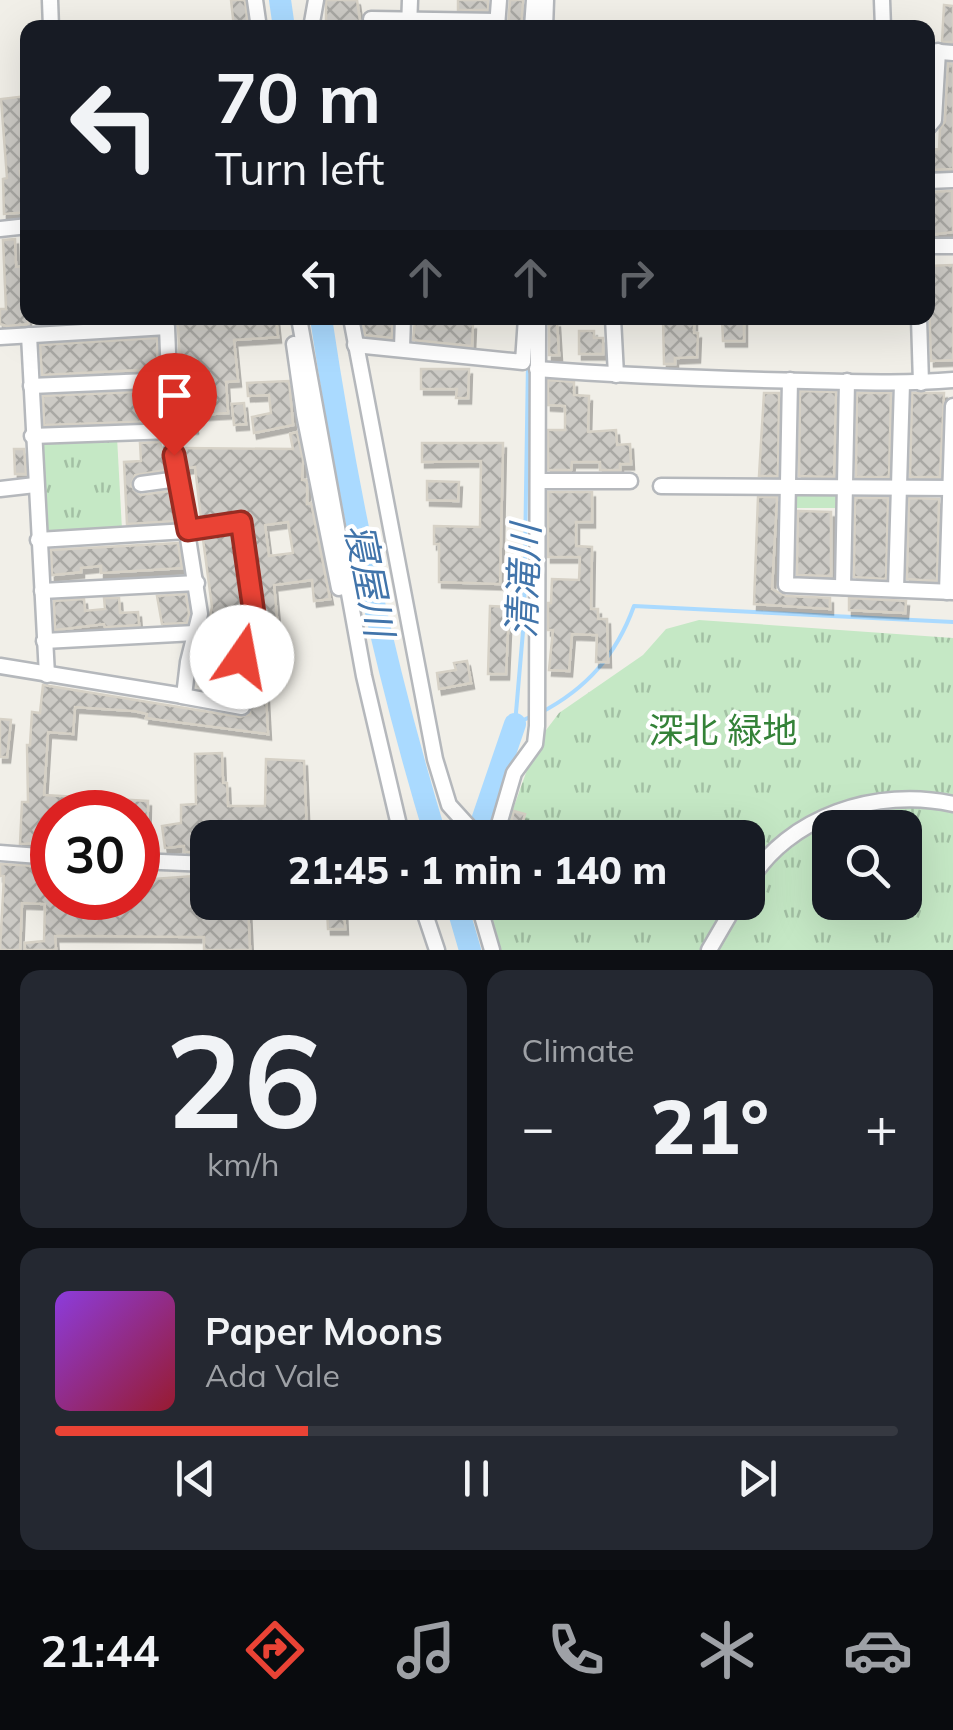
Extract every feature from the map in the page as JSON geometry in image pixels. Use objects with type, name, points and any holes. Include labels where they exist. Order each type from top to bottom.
[{"type":"street","points":[[935,109],[940,52]]},
{"type":"street","points":[[299,325],[360,655],[398,820]]},
{"type":"street","points":[[353,325],[435,760],[449,804],[463,820]]},
{"type":"street","points":[[402,348],[403,325]]},
{"type":"street","points":[[355,345],[523,362],[526,325]]},
{"type":"street","points":[[500,820],[514,773],[535,744],[538,325]]},
{"type":"street","points":[[612,325],[616,375]]},
{"type":"street","points":[[919,325],[920,383]]},
{"type":"street","points":[[0,337],[167,327],[171,431],[200,614],[182,696]]},
{"type":"street","points":[[29,336],[47,675]]},
{"type":"street","points":[[537,368],[616,375],[847,382],[953,380]]},
{"type":"street","points":[[31,386],[170,380]]},
{"type":"street","points":[[790,380],[786,584],[950,592],[953,406]]},
{"type":"street","points":[[842,587],[847,382]]},
{"type":"street","points":[[896,589],[902,382]]},
{"type":"street","points":[[32,436],[171,431]]},
{"type":"street","points":[[141,484],[178,480]]},
{"type":"street","points":[[538,481],[630,481]]},
{"type":"street","points":[[0,490],[35,485]]},
{"type":"street","points":[[661,486],[952,488]]},
{"type":"street","points":[[0,666],[242,707],[241,666],[254,618],[241,522],[188,530],[38,540]]},
{"type":"street","points":[[42,591],[198,583]]},
{"type":"street","points":[[44,641],[195,633]]},
{"type":"street","points":[[765,861],[802,831],[852,806],[902,799],[953,804]]},
{"type":"street","points":[[0,853],[30,855]]},
{"type":"street","points":[[160,862],[190,863]]},
{"type":"street","points":[[428,920],[437,950]]},
{"type":"street","points":[[483,920],[492,950]]},
{"type":"street","points":[[709,950],[726,920]]},
{"type":"green space","points":[[117,437],[122,530],[49,533],[44,528],[41,443]]},
{"type":"green space","points":[[837,491],[838,508],[795,508],[794,492]]},
{"type":"green space","name":"深北 緑地","points":[[699,620],[953,638],[953,950],[496,950],[489,920],[765,920],[765,820],[509,820],[537,742],[559,713],[643,655],[666,629]]},
{"type":"building","points":[[231,0],[245,0],[247,20],[233,20]]},
{"type":"building","points":[[326,0],[357,0],[360,20],[326,20]]},
{"type":"building","points":[[458,0],[488,0],[488,10],[458,10]]},
{"type":"building","points":[[510,0],[523,0],[522,20],[509,20]]},
{"type":"building","points":[[944,5],[953,6],[953,42],[942,42]]},
{"type":"building","points":[[948,63],[953,64],[953,169],[935,170],[935,149],[939,149],[940,129],[945,121]]},
{"type":"building","points":[[20,97],[20,213],[4,214],[3,179],[7,178],[1,99]]},
{"type":"building","points":[[952,191],[953,232],[935,234],[935,192]]},
{"type":"building","points":[[15,239],[16,267],[20,267],[20,325],[0,324],[0,309],[6,309],[3,240]]},
{"type":"building","points":[[953,265],[953,360],[931,361],[935,266]]},
{"type":"building","points":[[277,325],[278,337],[234,340],[238,381],[226,382],[228,413],[194,415],[195,428],[182,429],[178,327]]},
{"type":"building","points":[[363,325],[392,325],[392,338],[365,335]]},
{"type":"building","points":[[415,325],[473,325],[472,346],[413,340]]},
{"type":"building","points":[[549,325],[557,325],[559,355],[549,355]]},
{"type":"building","points":[[663,325],[694,325],[694,333],[698,333],[697,357],[675,358],[675,364],[664,364]]},
{"type":"building","points":[[722,325],[744,325],[744,341],[723,341]]},
{"type":"building","points":[[579,331],[594,331],[594,338],[603,338],[603,354],[579,354]]},
{"type":"building","points":[[157,338],[158,369],[42,375],[40,345]]},
{"type":"building","points":[[421,369],[469,369],[468,398],[456,398],[457,389],[421,389]]},
{"type":"building","points":[[548,380],[574,382],[574,395],[589,396],[588,432],[616,430],[617,445],[630,444],[631,464],[620,464],[620,470],[600,470],[600,462],[572,462],[571,470],[548,470],[548,430],[565,430],[565,406],[548,405]]},
{"type":"building","points":[[289,381],[293,425],[254,433],[252,417],[271,413],[269,395],[248,396],[247,383]]},
{"type":"building","points":[[159,391],[160,421],[44,425],[43,396]]},
{"type":"building","points":[[800,391],[836,392],[834,477],[799,476]]},
{"type":"building","points":[[764,393],[779,393],[778,476],[759,476]]},
{"type":"building","points":[[857,393],[891,393],[889,477],[856,477]]},
{"type":"building","points":[[912,393],[944,393],[940,477],[910,477]]},
{"type":"building","points":[[244,403],[246,424],[234,425],[232,404]]},
{"type":"building","points":[[297,432],[303,460],[302,480],[307,480],[307,504],[311,503],[330,599],[314,601],[312,580],[274,585],[279,641],[263,642],[268,734],[146,718],[147,714],[134,711],[75,707],[73,734],[48,732],[44,790],[30,790],[30,843],[20,844],[22,802],[28,802],[27,745],[32,712],[40,713],[43,685],[240,717],[250,714],[252,667],[265,617],[252,521],[240,512],[201,518],[195,467],[188,468],[184,448],[293,449],[290,434]],"holes":[[[288,522],[293,553],[269,556],[265,525]]]},
{"type":"building","points":[[160,442],[166,470],[135,475],[131,486],[141,495],[170,491],[175,521],[127,524],[124,462],[141,461],[140,443]]},
{"type":"building","points":[[422,443],[503,443],[500,584],[439,582],[439,544],[434,544],[434,526],[480,527],[481,461],[422,462]]},
{"type":"building","points":[[14,449],[24,449],[26,474],[15,474]]},
{"type":"building","points":[[427,481],[459,482],[458,501],[427,500]]},
{"type":"building","points":[[548,492],[592,492],[592,522],[576,522],[576,546],[592,547],[591,609],[598,609],[598,619],[607,619],[608,662],[596,662],[597,635],[572,634],[569,671],[549,670],[553,630],[548,630],[548,603],[552,579],[579,580],[580,557],[548,557]]},
{"type":"building","points":[[758,497],[777,497],[772,589],[786,596],[830,598],[830,609],[754,604]]},
{"type":"building","points":[[855,498],[888,498],[886,579],[854,577]]},
{"type":"building","points":[[909,498],[939,499],[937,581],[907,579]]},
{"type":"building","points":[[798,511],[831,512],[831,576],[797,575]]},
{"type":"building","points":[[232,534],[243,617],[231,664],[231,694],[199,686],[199,666],[212,607],[203,539]]},
{"type":"building","points":[[178,543],[182,568],[101,573],[101,566],[52,575],[51,550]]},
{"type":"building","points":[[186,594],[187,623],[162,624],[157,596]]},
{"type":"building","points":[[104,598],[119,598],[120,613],[138,612],[139,625],[104,624],[55,630],[54,601],[84,599],[85,611],[105,609]]},
{"type":"building","points":[[849,598],[906,601],[905,613],[849,610]]},
{"type":"building","points":[[490,606],[509,607],[506,674],[488,674]]},
{"type":"building","points":[[467,661],[471,683],[439,689],[437,673],[456,670],[454,663]]},
{"type":"building","points":[[0,719],[11,720],[7,757],[0,757]]},
{"type":"building","points":[[222,753],[228,806],[265,806],[266,759],[304,761],[306,820],[190,820],[190,852],[184,852],[184,846],[165,848],[162,826],[181,823],[181,805],[196,804],[195,754]]},
{"type":"building","points":[[514,811],[525,814],[523,820],[511,820]]},
{"type":"building","points":[[0,864],[30,866],[30,903],[22,903],[20,950],[0,950],[4,876],[0,876]]},
{"type":"building","points":[[190,876],[190,920],[249,920],[250,950],[204,950],[204,937],[55,936],[56,950],[25,950],[25,943],[44,941],[45,920],[160,920],[160,878]]},
{"type":"building","points":[[328,920],[345,920],[345,929],[328,929]]},
{"type":"waterway","name":"寝屋川","points":[[280,0],[283,20]]},
{"type":"waterway","name":"寝屋川","points":[[322,325],[369,580],[431,820]]},
{"type":"waterway","name":"清滝川","points":[[528,362],[524,620],[515,724],[532,716]]},
{"type":"waterway","points":[[540,713],[572,693],[598,669],[634,606],[953,622]]},
{"type":"waterway","name":"清滝川","points":[[482,820],[515,724]]},
{"type":"waterway","name":"寝屋川","points":[[461,920],[470,950]]},
{"type":"route","points":[[174,455],[188,530],[241,522],[254,614],[242,657]]}]
